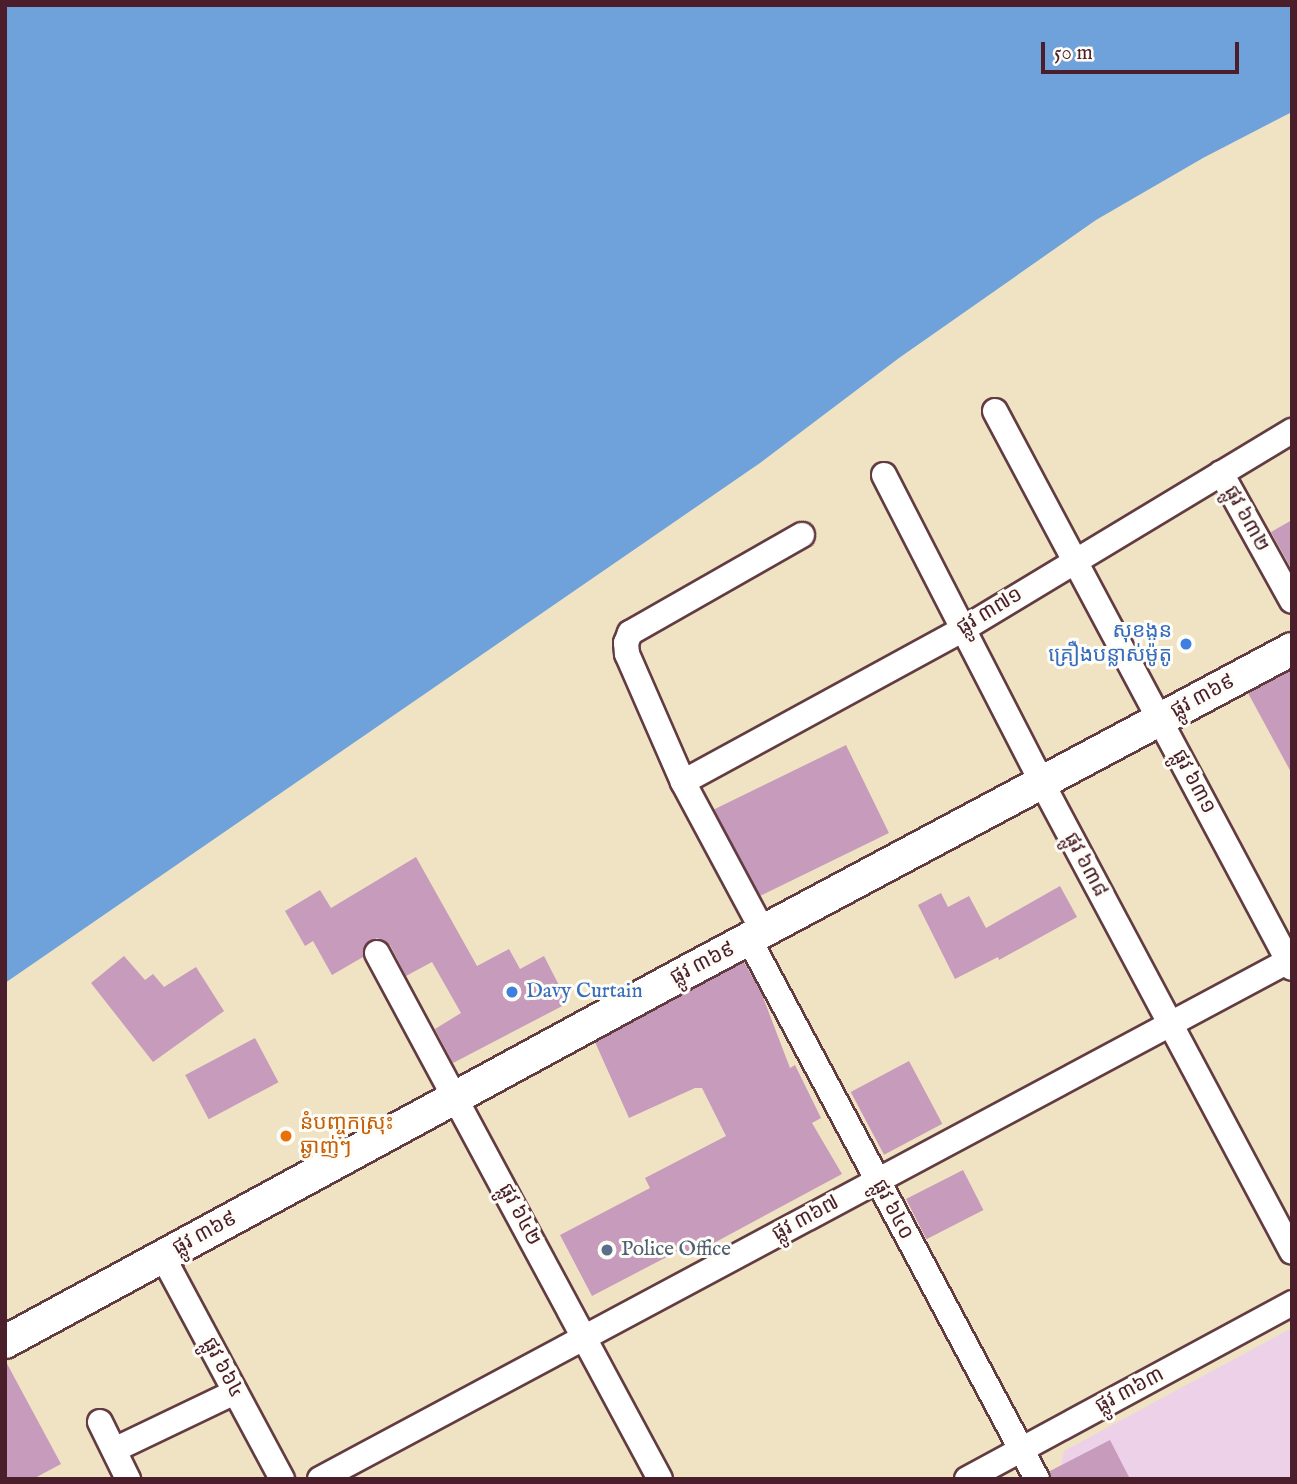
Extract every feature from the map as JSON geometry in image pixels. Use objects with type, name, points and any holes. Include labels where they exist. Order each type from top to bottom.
[{"type":"street","name":"ផ្លូវ ៦៣១","points":[[995,411],[1291,963]]},
{"type":"street","name":"ផ្លូវ ៣៧១","points":[[683,782],[965,628],[1292,431]]},
{"type":"street","name":"ផ្លូវ ៦៣២","points":[[1221,473],[1292,601]]},
{"type":"street","name":"ផ្លូវ ៦៣៨","points":[[884,475],[965,628],[1042,783],[1292,1252]]},
{"type":"street","name":"ផ្លូវ ៦៤០","points":[[802,535],[629,634],[627,654],[683,782],[876,1181],[1037,1479]]},
{"type":"street","name":"ផ្លូវ ៣៦៩","points":[[5,1342],[1292,649]]},
{"type":"street","name":"ផ្លូវ ៦៤២","points":[[377,953],[660,1479]]},
{"type":"street","name":"ផ្លូវ ៣៦៧","points":[[320,1479],[1170,1024],[1291,963]]},
{"type":"street","name":"ផ្លូវ ៦៦៤","points":[[163,1257],[282,1479]]},
{"type":"street","name":"ផ្លូវ ៣៦៣","points":[[967,1479],[1292,1304]]},
{"type":"street","points":[[116,1449],[234,1392]]},
{"type":"street","points":[[100,1422],[116,1449],[128,1479]]},
{"type":"shaded area","points":[[1292,1328],[1292,1479],[1062,1479],[1059,1475],[1064,1451]]},
{"type":"water","points":[[5,5],[1292,5],[1292,112],[1203,158],[1096,220],[899,358],[760,463],[5,983]]},
{"type":"building","points":[[1292,520],[1292,570],[1271,532]]},
{"type":"building","points":[[1292,670],[1292,774],[1248,693]]},
{"type":"building","points":[[846,745],[889,833],[757,898],[714,809]]},
{"type":"building","points":[[416,857],[477,966],[509,949],[520,969],[544,956],[568,1003],[453,1063],[435,1029],[461,1013],[432,962],[406,976],[390,945],[377,938],[365,945],[363,957],[332,975],[313,941],[305,946],[285,911],[320,890],[331,908]]},
{"type":"building","points":[[1060,886],[1077,917],[999,960],[998,957],[955,979],[918,905],[941,893],[948,907],[969,896],[986,928]]},
{"type":"building","points":[[124,956],[145,980],[153,974],[164,987],[196,967],[224,1011],[153,1062],[91,983]]},
{"type":"building","points":[[744,962],[761,992],[790,1068],[795,1065],[821,1118],[812,1123],[842,1174],[686,1258],[682,1249],[592,1296],[560,1235],[650,1188],[645,1178],[726,1136],[702,1088],[695,1088],[629,1118],[595,1042]]},
{"type":"building","points":[[255,1038],[278,1082],[209,1119],[185,1075]]},
{"type":"building","points":[[909,1061],[942,1124],[884,1155],[851,1092]]},
{"type":"building","points":[[963,1170],[983,1210],[926,1239],[906,1199]]},
{"type":"building","points":[[5,1360],[61,1464],[33,1479],[5,1479]]},
{"type":"building","points":[[1110,1440],[1130,1479],[1052,1479],[1050,1471]]},
{"type":"place","name":"សុខងួន គ្រឿងបន្លាស់ម៉ូតូ","points":[[1186,644]]},
{"type":"place","name":"Davy Curtain","points":[[512,992]]},
{"type":"place","name":"នំបញ្ចុកស្រុះ ឆ្ងាញ់ៗ","points":[[286,1136]]},
{"type":"place","name":"Police Office","points":[[607,1250]]}]
